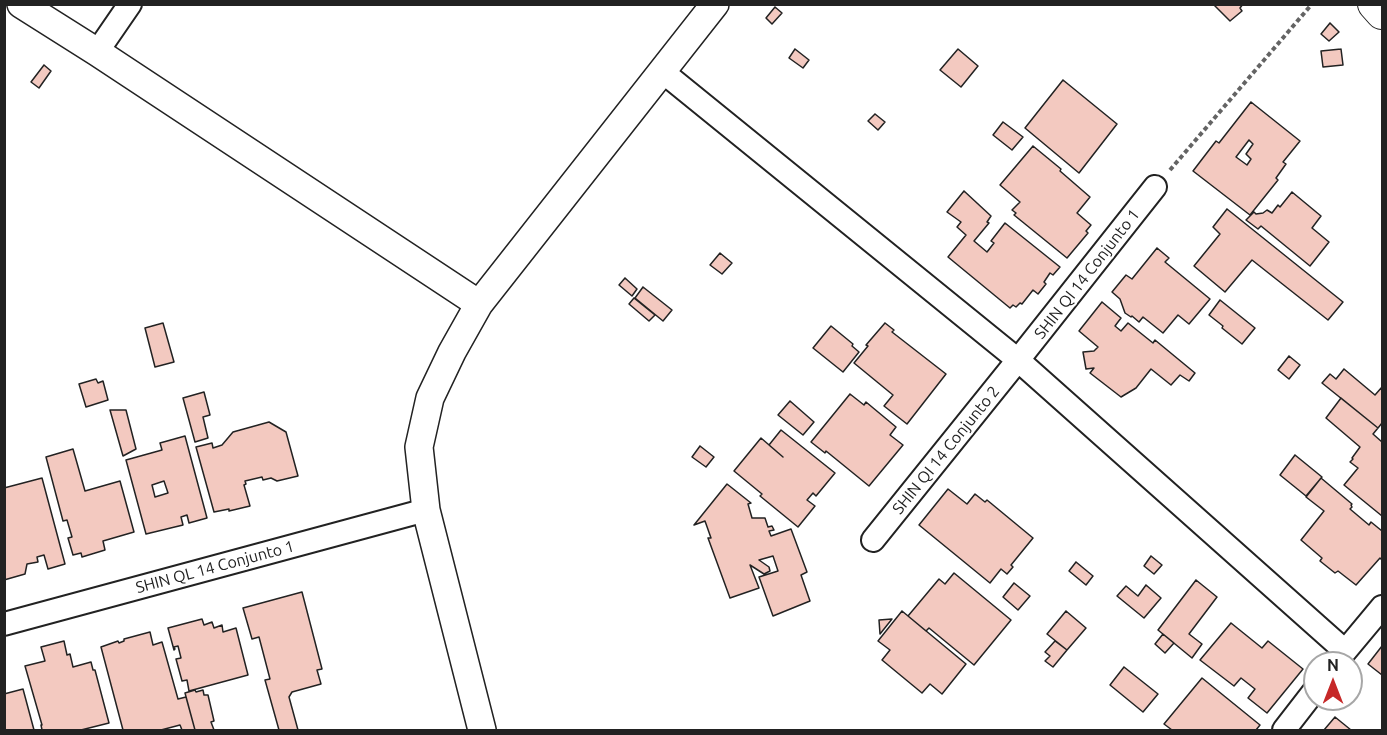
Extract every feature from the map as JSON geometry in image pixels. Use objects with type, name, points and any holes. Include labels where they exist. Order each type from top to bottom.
[{"type":"main road","points":[[1374,4],[1383,13]]},
{"type":"street","points":[[21,4],[479,304]]},
{"type":"street","points":[[97,52],[130,4]]},
{"type":"street","points":[[482,730],[426,510],[419,447],[430,398],[479,304],[715,4]]},
{"type":"street","points":[[663,72],[1018,360],[1334,651]]},
{"type":"street","name":"SHIN QI 14 Conjunto 1","points":[[1018,360],[1155,187]]},
{"type":"street","name":"SHIN QI 14 Conjunto 2","points":[[873,540],[1018,360]]},
{"type":"street","name":"SHIN QL 14 Conjunto 1","points":[[4,624],[426,510]]},
{"type":"street","points":[[1346,651],[1383,607]]},
{"type":"street","points":[[1284,730],[1303,705]]},
{"type":"path","points":[[1155,187],[1312,4]]},
{"type":"building","points":[[1213,4],[1243,4],[1240,8],[1242,11],[1230,21]]},
{"type":"building","points":[[775,7],[782,13],[772,24],[766,18]]},
{"type":"building","points":[[1330,23],[1339,32],[1329,41],[1321,34]]},
{"type":"building","points":[[795,49],[809,60],[803,68],[789,58]]},
{"type":"building","points":[[958,49],[978,66],[961,87],[940,70]]},
{"type":"building","points":[[1341,49],[1343,65],[1323,67],[1321,51]]},
{"type":"building","points":[[44,65],[51,71],[39,88],[31,82]]},
{"type":"building","points":[[1063,80],[1117,124],[1079,173],[1025,128]]},
{"type":"building","points":[[1251,102],[1300,141],[1283,162],[1286,164],[1276,178],[1278,180],[1250,215],[1193,171],[1216,141],[1219,143]],"holes":[[[1249,140],[1253,144],[1246,154],[1251,159],[1247,165],[1236,157]]]},
{"type":"building","points":[[875,114],[885,122],[878,130],[868,121]]},
{"type":"building","points":[[1003,122],[1023,137],[1012,150],[993,135]]},
{"type":"building","points":[[1033,146],[1090,197],[1077,213],[1091,225],[1086,231],[1088,233],[1067,258],[1014,215],[1016,213],[1012,210],[1020,202],[1000,185]]},
{"type":"building","points":[[964,191],[991,216],[987,222],[989,223],[974,241],[987,252],[994,243],[991,241],[1005,223],[1060,267],[1053,275],[1050,273],[1044,282],[1046,284],[1038,294],[1033,290],[1022,304],[1016,307],[1013,305],[1010,308],[948,257],[966,235],[957,227],[961,222],[947,212]]},
{"type":"building","points":[[1292,192],[1321,216],[1312,228],[1329,242],[1310,266],[1261,226],[1258,229],[1246,220],[1254,212],[1263,213],[1267,210],[1272,213]]},
{"type":"building","points":[[1227,209],[1343,302],[1328,320],[1252,260],[1225,292],[1194,266],[1220,234],[1213,227]]},
{"type":"building","points":[[1157,248],[1169,258],[1165,262],[1210,299],[1189,324],[1178,315],[1163,333],[1143,317],[1139,322],[1125,313],[1120,299],[1112,292],[1126,275],[1132,279]]},
{"type":"building","points":[[720,253],[732,263],[722,274],[710,265]]},
{"type":"building","points":[[625,278],[637,289],[632,296],[619,285]]},
{"type":"building","points":[[643,287],[672,310],[663,321],[635,298]]},
{"type":"building","points":[[634,298],[655,315],[649,321],[629,304]]},
{"type":"building","points":[[1220,300],[1255,328],[1242,344],[1209,315]]},
{"type":"building","points":[[1102,302],[1121,318],[1115,326],[1121,331],[1128,323],[1153,343],[1155,340],[1195,373],[1189,381],[1180,375],[1171,385],[1151,369],[1136,388],[1121,397],[1090,373],[1094,368],[1086,369],[1083,352],[1094,351],[1098,347],[1079,331]]},
{"type":"building","points":[[163,323],[174,362],[155,367],[145,328]]},
{"type":"building","points":[[885,323],[894,330],[892,332],[946,374],[907,424],[884,406],[893,395],[854,363]]},
{"type":"building","points":[[831,326],[859,352],[843,372],[813,348]]},
{"type":"building","points":[[1289,356],[1300,365],[1289,379],[1278,370]]},
{"type":"building","points":[[1344,369],[1375,395],[1382,387],[1382,423],[1378,428],[1322,383],[1330,374],[1336,379]]},
{"type":"building","points":[[96,379],[98,383],[103,381],[108,400],[86,407],[79,384]]},
{"type":"building","points":[[204,392],[210,415],[203,417],[208,438],[195,442],[183,398]]},
{"type":"building","points":[[850,394],[864,405],[866,402],[896,427],[890,435],[903,445],[869,486],[826,451],[825,453],[811,442]]},
{"type":"building","points":[[1341,398],[1378,428],[1373,434],[1382,442],[1382,516],[1344,485],[1358,468],[1350,462],[1360,447],[1326,418]]},
{"type":"building","points":[[790,401],[814,422],[803,435],[778,415]]},
{"type":"building","points":[[110,410],[126,410],[136,449],[123,456]]},
{"type":"building","points":[[269,422],[286,432],[298,476],[277,481],[271,478],[263,480],[262,477],[245,481],[250,506],[214,512],[196,447],[212,443],[213,448],[222,445],[233,432]]},
{"type":"building","points":[[781,430],[835,473],[816,496],[813,493],[807,500],[815,506],[798,527],[734,471],[761,438],[769,445]]},
{"type":"building","points":[[185,436],[207,518],[189,523],[187,515],[181,517],[183,525],[146,534],[126,460],[162,450],[160,443]],"holes":[[[164,481],[168,493],[155,497],[152,485]]]},
{"type":"building","points":[[700,446],[714,457],[706,467],[692,457]]},
{"type":"building","points":[[73,449],[85,491],[120,481],[134,532],[103,541],[105,550],[82,557],[81,553],[73,555],[68,538],[72,537],[67,520],[63,521],[46,457]]},
{"type":"building","points":[[1295,455],[1322,477],[1306,496],[1280,475]]},
{"type":"building","points":[[42,478],[65,564],[48,569],[44,555],[37,557],[38,562],[27,564],[25,574],[4,580],[4,488]]},
{"type":"building","points":[[1321,478],[1352,504],[1350,509],[1369,525],[1371,522],[1382,531],[1382,560],[1380,558],[1356,585],[1320,561],[1322,558],[1301,540],[1324,511],[1306,497]]},
{"type":"building","points":[[727,484],[751,503],[748,504],[752,518],[765,518],[768,527],[772,526],[774,530],[769,531],[771,536],[791,529],[807,572],[801,575],[810,601],[773,616],[759,577],[778,571],[773,556],[759,560],[769,567],[770,571],[764,574],[750,565],[759,588],[730,598],[708,538],[711,538],[705,521],[694,525]]},
{"type":"building","points":[[948,489],[967,504],[975,494],[985,502],[987,500],[1033,538],[1011,565],[1013,567],[1007,574],[1001,569],[990,583],[919,525]]},
{"type":"building","points":[[1151,556],[1162,565],[1154,574],[1144,566]]},
{"type":"building","points":[[1076,562],[1093,576],[1086,585],[1069,571]]},
{"type":"building","points":[[954,573],[1011,620],[974,665],[929,628],[926,631],[908,616],[939,579],[945,584]]},
{"type":"building","points":[[1196,580],[1217,597],[1189,634],[1202,644],[1192,658],[1158,630]]},
{"type":"building","points":[[1014,583],[1030,596],[1018,610],[1003,597]]},
{"type":"building","points":[[1146,585],[1161,598],[1144,618],[1117,596],[1126,586],[1138,596]]},
{"type":"building","points":[[302,592],[322,669],[317,670],[321,684],[292,692],[289,697],[298,730],[279,730],[265,680],[270,679],[259,637],[252,639],[243,608]]},
{"type":"building","points":[[902,611],[966,664],[942,694],[930,684],[922,693],[882,660],[890,650],[878,641]]},
{"type":"building","points":[[1066,611],[1086,628],[1067,650],[1047,634]]},
{"type":"building","points":[[202,619],[204,625],[212,622],[214,628],[222,625],[223,632],[236,628],[248,675],[189,691],[187,680],[182,681],[176,659],[181,658],[178,646],[174,647],[174,650],[168,628]]},
{"type":"building","points":[[892,619],[880,634],[879,620]]},
{"type":"building","points":[[1231,623],[1262,648],[1268,641],[1303,669],[1267,713],[1248,698],[1255,689],[1241,678],[1234,686],[1200,660]]},
{"type":"building","points":[[150,632],[153,645],[162,642],[178,699],[186,697],[195,730],[182,730],[180,725],[161,730],[123,730],[101,647]]},
{"type":"building","points":[[1163,634],[1174,643],[1165,653],[1155,644]]},
{"type":"building","points":[[64,641],[73,667],[91,662],[109,723],[81,730],[42,730],[25,666],[45,661],[41,647]]},
{"type":"building","points":[[1055,641],[1067,650],[1053,667],[1045,661],[1050,656],[1045,652]]},
{"type":"building","points":[[1382,646],[1382,675],[1368,664]]},
{"type":"building","points":[[1124,667],[1158,694],[1143,712],[1110,685]]},
{"type":"building","points":[[1202,678],[1260,725],[1256,730],[1172,730],[1164,724]]},
{"type":"building","points":[[23,689],[34,730],[4,730],[4,694]]},
{"type":"building","points":[[195,690],[196,692],[203,690],[204,695],[208,695],[214,730],[195,730],[185,693]]},
{"type":"building","points":[[1335,717],[1351,730],[1324,730]]}]
